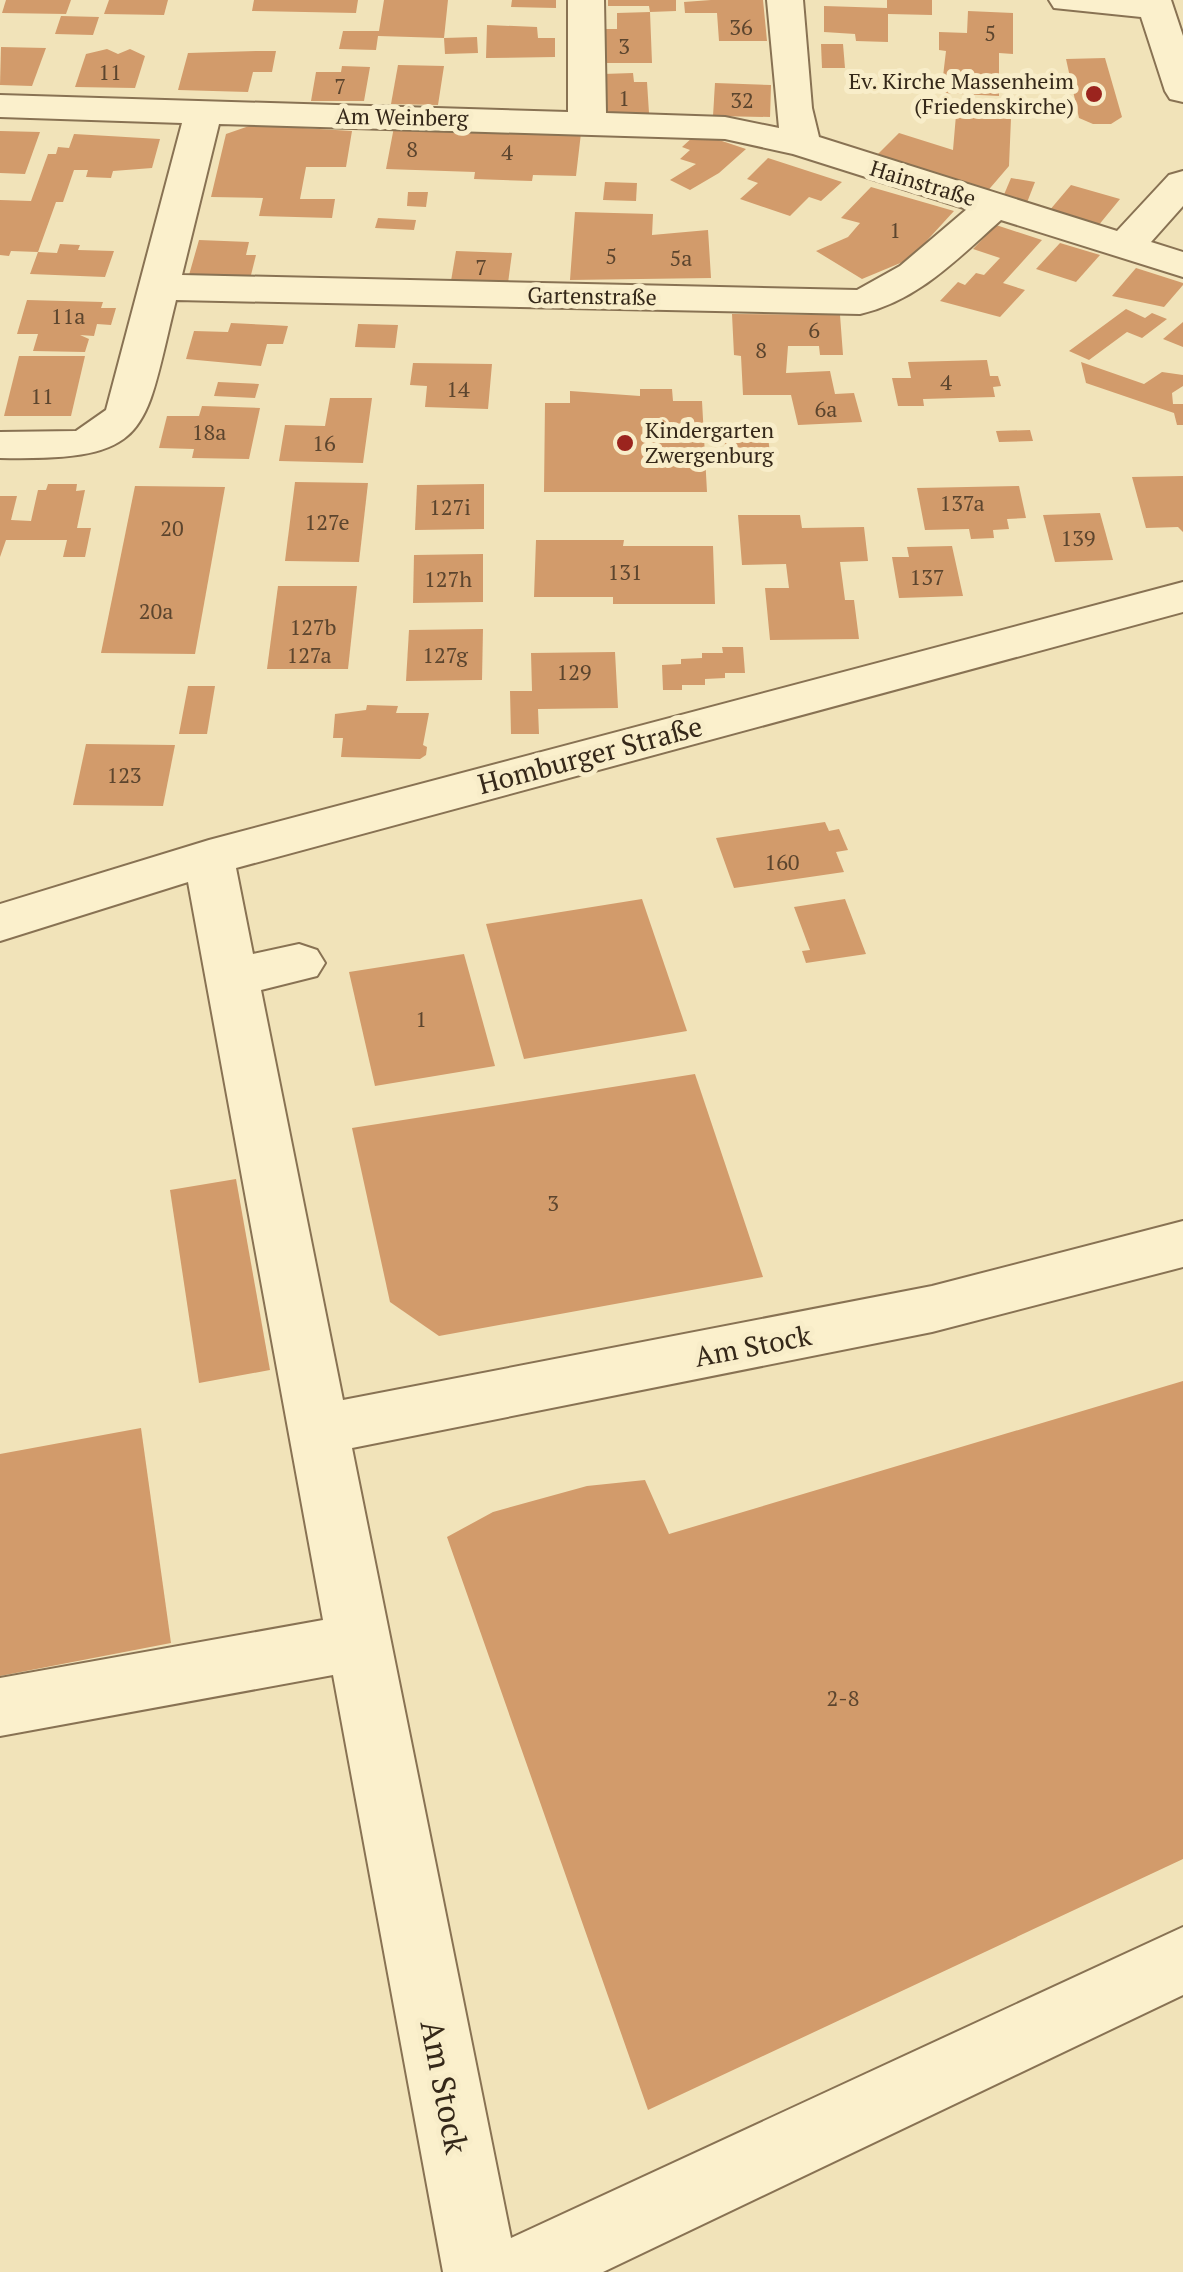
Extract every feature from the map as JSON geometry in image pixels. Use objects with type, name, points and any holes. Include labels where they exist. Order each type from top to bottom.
[{"type":"street","points":[[586,0],[587,122]]},
{"type":"street","points":[[785,0],[793,108],[802,144]]},
{"type":"street","points":[[1067,0],[1153,3],[1183,88]]},
{"type":"street","name":"Am Weinberg","points":[[0,106],[709,126],[802,144]]},
{"type":"street","points":[[0,446],[74,446],[94,442],[117,428],[127,412],[203,112]]},
{"type":"street","name":"Hainstraße","points":[[802,144],[1183,265]]},
{"type":"street","points":[[1125,246],[1183,184]]},
{"type":"street","name":"Gartenstraße","points":[[156,286],[860,302],[885,294],[930,262],[994,205]]},
{"type":"street","name":"Homburger Straße","points":[[0,924],[209,858],[1183,596]]},
{"type":"street","name":"Am Stock","points":[[209,858],[480,2272]]},
{"type":"street","points":[[232,978],[298,963]]},
{"type":"street","name":"Am Stock","points":[[319,1430],[914,1313],[1183,1244]]},
{"type":"street","points":[[0,1707],[359,1642]]},
{"type":"street","points":[[521,2272],[1183,1960]]},
{"type":"building","points":[[6,0],[71,0],[66,14],[2,13]]},
{"type":"building","points":[[109,0],[168,0],[164,15],[104,14]]},
{"type":"building","points":[[254,0],[358,0],[356,13],[252,11]]},
{"type":"building","points":[[384,0],[448,0],[444,38],[378,36],[376,50],[339,49],[343,31],[379,31]]},
{"type":"building","points":[[512,0],[556,0],[556,8],[511,7]]},
{"type":"building","points":[[608,0],[676,0],[676,11],[650,12],[649,6],[608,6]]},
{"type":"building","points":[[763,0],[767,41],[719,41],[717,13],[685,13],[684,2]]},
{"type":"building","points":[[887,0],[932,0],[932,15],[888,14],[888,42],[856,41],[855,34],[824,32],[824,6],[887,8]]},
{"type":"building","points":[[968,11],[1013,13],[1013,54],[999,53],[999,96],[941,93],[946,51],[939,50],[939,32],[967,33]]},
{"type":"building","points":[[650,12],[652,63],[596,63],[596,29],[617,29],[617,13]]},
{"type":"building","points":[[61,16],[99,17],[93,35],[55,34]]},
{"type":"building","points":[[487,25],[537,27],[538,38],[555,38],[555,57],[486,58]]},
{"type":"building","points":[[477,37],[478,53],[445,54],[444,38]]},
{"type":"building","points":[[821,44],[843,44],[845,68],[822,68]]},
{"type":"building","points":[[1,47],[46,48],[32,86],[0,85]]},
{"type":"building","points":[[107,49],[118,54],[130,49],[145,56],[135,88],[75,87],[86,54]]},
{"type":"building","points":[[276,51],[272,72],[253,72],[248,92],[178,90],[188,53]]},
{"type":"building","name":"Ev. Kirche Massenheim (Friedenskirche)","points":[[1105,58],[1122,117],[1111,124],[1093,124],[1079,118],[1066,59]]},
{"type":"building","points":[[398,65],[444,66],[438,105],[391,104]]},
{"type":"building","points":[[342,66],[370,67],[364,101],[311,101],[316,72],[341,72]]},
{"type":"building","points":[[633,73],[634,82],[647,82],[649,113],[600,113],[603,74]]},
{"type":"building","points":[[715,83],[771,85],[770,117],[713,116]]},
{"type":"building","points":[[956,115],[1011,118],[1009,166],[985,194],[873,159],[899,133],[953,150]]},
{"type":"building","points":[[252,125],[352,131],[346,167],[306,167],[300,199],[335,199],[332,218],[259,216],[263,198],[211,197],[226,134]]},
{"type":"building","points":[[394,127],[581,133],[576,176],[533,175],[532,181],[474,179],[475,172],[386,169]]},
{"type":"building","points":[[0,131],[40,132],[25,174],[0,173]]},
{"type":"building","points":[[74,134],[160,139],[152,168],[113,171],[111,178],[86,177],[88,170],[74,170],[63,202],[56,202],[38,252],[11,251],[9,256],[0,255],[0,200],[31,201],[48,154],[56,154],[58,147],[69,148]]},
{"type":"building","points":[[707,136],[746,149],[719,173],[690,190],[670,180],[696,164],[680,159],[690,150],[682,147],[693,137],[703,140]]},
{"type":"building","points":[[768,158],[842,182],[821,201],[809,197],[790,216],[740,199],[758,183],[747,179]]},
{"type":"building","points":[[1011,178],[1035,182],[1026,205],[1003,197]]},
{"type":"building","points":[[605,182],[637,183],[636,201],[603,200]]},
{"type":"building","points":[[1071,185],[1120,199],[1098,226],[1049,211]]},
{"type":"building","points":[[871,187],[954,211],[910,259],[862,279],[816,251],[848,237],[860,223],[841,218]]},
{"type":"building","points":[[408,192],[428,192],[426,207],[407,206]]},
{"type":"building","points":[[575,212],[653,214],[652,235],[708,230],[711,278],[570,280]]},
{"type":"building","points":[[378,218],[416,220],[414,230],[375,228]]},
{"type":"building","points":[[996,225],[1042,240],[1003,283],[1025,290],[1000,317],[940,301],[958,282],[965,285],[976,273],[984,275],[1000,258],[973,249]]},
{"type":"building","points":[[199,240],[249,242],[246,255],[256,255],[251,275],[189,275]]},
{"type":"building","points":[[1060,243],[1100,255],[1076,282],[1036,269]]},
{"type":"building","points":[[60,244],[80,245],[78,250],[114,251],[105,277],[30,274],[38,252],[57,253]]},
{"type":"building","points":[[456,251],[512,253],[508,283],[451,281]]},
{"type":"building","points":[[1136,268],[1183,285],[1164,307],[1112,296]]},
{"type":"building","points":[[27,300],[103,302],[101,308],[116,308],[111,325],[97,324],[94,336],[80,335],[89,339],[85,352],[33,351],[38,334],[17,334]]},
{"type":"building","points":[[1126,309],[1145,318],[1152,313],[1167,319],[1142,338],[1127,332],[1089,360],[1069,351]]},
{"type":"building","points":[[732,314],[840,315],[843,355],[820,355],[819,346],[788,346],[786,373],[830,371],[835,394],[854,393],[862,422],[798,425],[791,395],[743,395],[741,356],[734,355]]},
{"type":"building","points":[[1183,322],[1183,347],[1163,339]]},
{"type":"building","points":[[231,323],[288,326],[283,344],[267,344],[261,366],[186,359],[194,331],[228,332]]},
{"type":"building","points":[[358,324],[398,325],[395,348],[355,347]]},
{"type":"building","points":[[19,356],[85,356],[71,416],[4,416]]},
{"type":"building","points":[[987,360],[990,376],[998,376],[1001,386],[993,387],[995,397],[923,399],[924,406],[898,406],[892,378],[911,378],[908,362]]},
{"type":"building","points":[[1081,362],[1144,384],[1162,372],[1183,375],[1183,386],[1172,393],[1173,404],[1183,404],[1183,425],[1177,425],[1174,413],[1086,383]]},
{"type":"building","points":[[413,363],[492,364],[488,409],[425,407],[427,386],[410,385]]},
{"type":"building","points":[[218,382],[259,384],[255,398],[214,396]]},
{"type":"building","points":[[640,389],[672,389],[673,401],[702,401],[707,492],[544,492],[545,403],[570,403],[570,391],[640,396]]},
{"type":"building","points":[[330,398],[372,398],[363,463],[279,461],[285,425],[325,426]]},
{"type":"building","points":[[202,406],[260,408],[249,459],[192,458],[194,449],[159,448],[167,416],[199,416]]},
{"type":"building","points":[[723,427],[767,427],[770,454],[726,455]]},
{"type":"building","points":[[1030,430],[1033,441],[999,442],[996,431]]},
{"type":"building","points":[[1183,476],[1183,532],[1178,527],[1146,528],[1132,477]]},
{"type":"building","points":[[295,482],[368,483],[359,562],[285,561]]},
{"type":"building","points":[[48,484],[77,484],[76,491],[85,490],[77,528],[91,528],[85,557],[63,557],[67,540],[6,540],[0,557],[0,496],[17,496],[11,520],[31,521],[38,490],[46,490]]},
{"type":"building","points":[[484,484],[484,529],[415,530],[417,485]]},
{"type":"building","points":[[135,486],[225,487],[195,654],[101,653]]},
{"type":"building","points":[[1019,486],[1026,518],[1007,519],[1009,529],[993,530],[994,538],[971,539],[969,529],[925,530],[917,488]]},
{"type":"building","points":[[1100,513],[1113,560],[1055,562],[1043,515]]},
{"type":"building","points":[[738,515],[800,515],[802,528],[864,527],[868,561],[840,562],[845,600],[854,600],[859,639],[770,640],[765,588],[789,588],[786,564],[742,565]]},
{"type":"building","points":[[536,540],[624,540],[623,546],[713,546],[715,604],[613,604],[613,597],[534,597]]},
{"type":"building","points":[[952,546],[963,596],[899,598],[892,557],[909,557],[907,547]]},
{"type":"building","points":[[483,554],[483,602],[413,603],[414,555]]},
{"type":"building","points":[[278,586],[357,586],[348,669],[267,669]]},
{"type":"building","points":[[483,629],[482,680],[406,681],[409,630]]},
{"type":"building","points":[[722,647],[743,647],[745,673],[725,673],[725,678],[705,679],[705,685],[663,690],[662,665],[702,658],[702,653],[723,653]]},
{"type":"building","points":[[615,652],[618,708],[538,709],[539,734],[511,734],[510,691],[532,691],[531,653]]},
{"type":"building","points":[[188,686],[215,686],[207,734],[179,734]]},
{"type":"building","points":[[367,705],[398,706],[396,713],[429,713],[423,745],[427,747],[426,755],[420,759],[341,757],[343,738],[333,738],[335,714],[366,710]]},
{"type":"building","points":[[86,744],[175,745],[163,806],[73,805]]},
{"type":"building","points":[[825,822],[829,831],[839,829],[848,850],[836,852],[844,872],[734,888],[716,838]]},
{"type":"building","points":[[642,899],[687,1031],[524,1059],[486,924]]},
{"type":"building","points":[[845,899],[866,954],[806,963],[802,951],[810,950],[794,907]]},
{"type":"building","points":[[464,954],[495,1066],[375,1086],[349,972]]},
{"type":"building","points":[[695,1074],[763,1277],[439,1336],[390,1302],[352,1128]]},
{"type":"building","points":[[236,1179],[270,1370],[199,1383],[170,1190]]},
{"type":"building","points":[[1183,1381],[1183,1859],[648,2110],[447,1537],[493,1512],[587,1486],[645,1480],[669,1534]]},
{"type":"building","points":[[141,1428],[171,1643],[0,1676],[0,1454]]},
{"type":"place","name":"Ev. Kirche Massenheim (Friedenskirche)","points":[[1094,94]]},
{"type":"place","name":"Kindergarten Zwergenburg","points":[[625,443]]}]
